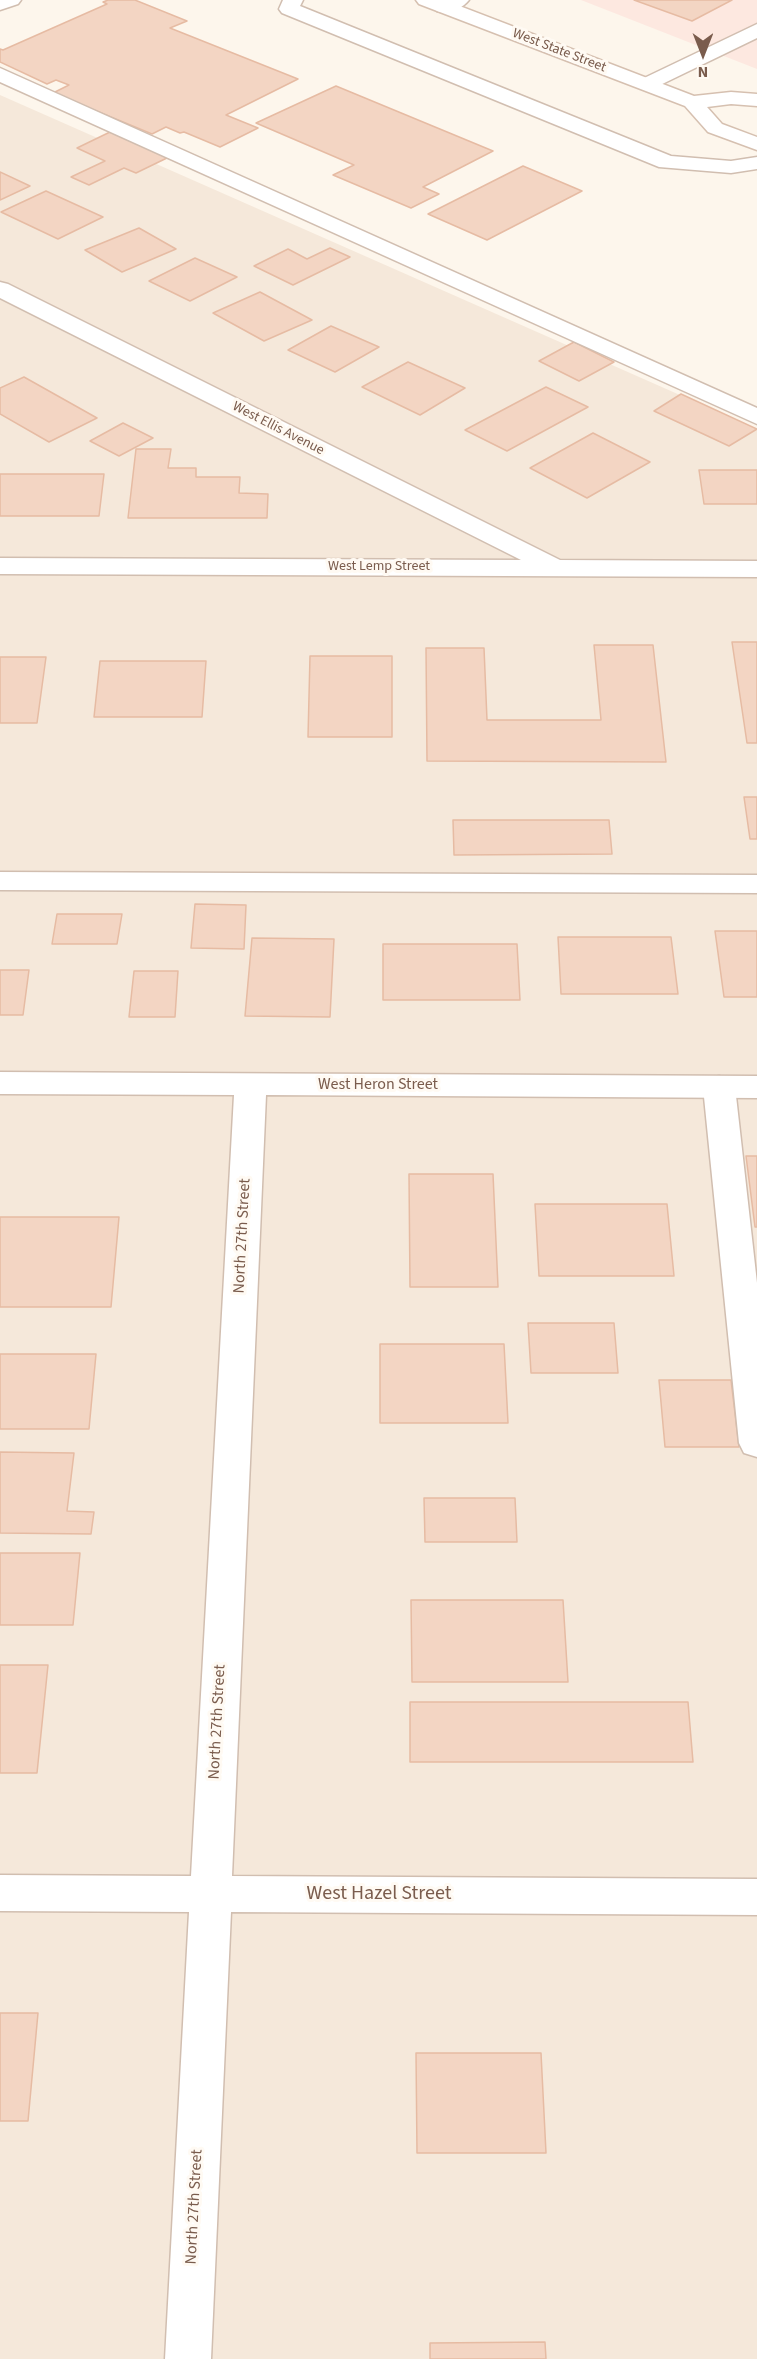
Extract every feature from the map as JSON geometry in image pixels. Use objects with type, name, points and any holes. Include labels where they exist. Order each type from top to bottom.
[{"type":"street","points":[[0,4],[11,0]]},
{"type":"street","points":[[293,0],[289,9],[667,162],[731,167],[757,163]]},
{"type":"street","name":"West State Street","points":[[443,2],[692,102],[715,128],[757,144]]},
{"type":"street","points":[[647,84],[757,30]]},
{"type":"street","points":[[0,74],[757,417]]},
{"type":"street","name":"West State Street","points":[[692,102],[731,98],[757,100]]},
{"type":"street","name":"West Ellis Avenue","points":[[0,290],[556,568]]},
{"type":"street","name":"West Lemp Street","points":[[0,566],[757,569]]},
{"type":"street","points":[[0,881],[757,884]]},
{"type":"street","name":"West Heron Street","points":[[0,1083],[757,1087]]},
{"type":"street","name":"North 27th Street","points":[[188,2359],[251,1084]]},
{"type":"street","points":[[719,1087],[757,1443]]},
{"type":"street","name":"West Hazel Street","points":[[0,1893],[757,1897]]},
{"type":"shaded area","points":[[581,0],[757,0],[757,69]]},
{"type":"shaded area","points":[[0,95],[757,429],[757,2359],[0,2359]]},
{"type":"building","points":[[135,0],[187,21],[170,28],[298,79],[226,115],[258,128],[220,147],[166,127],[152,134],[53,93],[69,85],[56,80],[47,84],[0,62],[0,49],[3,50],[107,4],[103,2]]},
{"type":"building","points":[[634,0],[732,0],[692,21]]},
{"type":"building","points":[[336,86],[493,151],[423,187],[439,194],[411,208],[333,175],[354,165],[256,123]]},
{"type":"building","points":[[110,132],[169,157],[136,173],[124,168],[89,185],[71,177],[105,161],[77,148]]},
{"type":"building","points":[[523,166],[582,191],[487,240],[428,214]]},
{"type":"building","points":[[0,172],[30,186],[0,200]]},
{"type":"building","points":[[46,191],[103,217],[58,239],[1,212]]},
{"type":"building","points":[[139,228],[176,249],[122,272],[85,250]]},
{"type":"building","points":[[330,248],[350,257],[293,285],[254,266],[288,249],[307,259]]},
{"type":"building","points":[[195,258],[237,277],[190,301],[149,281]]},
{"type":"building","points":[[260,292],[312,320],[264,341],[213,313]]},
{"type":"building","points":[[331,326],[379,347],[335,372],[288,350]]},
{"type":"building","points":[[574,342],[614,362],[579,381],[539,361]]},
{"type":"building","points":[[408,362],[465,388],[420,415],[362,387]]},
{"type":"building","points":[[24,377],[97,418],[49,442],[0,414],[0,388]]},
{"type":"building","points":[[546,387],[588,407],[507,451],[465,430]]},
{"type":"building","points":[[681,394],[757,429],[729,446],[654,411]]},
{"type":"building","points":[[123,423],[153,438],[119,456],[90,441]]},
{"type":"building","points":[[593,433],[650,462],[587,498],[530,468]]},
{"type":"building","points":[[136,449],[171,449],[168,468],[196,468],[196,477],[240,477],[239,493],[268,494],[267,518],[128,518]]},
{"type":"building","points":[[699,470],[757,470],[757,504],[704,504]]},
{"type":"building","points":[[0,474],[104,474],[99,516],[0,516]]},
{"type":"building","points":[[732,642],[757,642],[757,743],[747,743]]},
{"type":"building","points":[[594,645],[653,645],[666,762],[427,761],[426,648],[484,648],[487,720],[601,720]]},
{"type":"building","points":[[310,656],[392,656],[392,737],[308,737]]},
{"type":"building","points":[[0,657],[46,657],[37,723],[0,723]]},
{"type":"building","points":[[100,661],[206,661],[202,717],[94,717]]},
{"type":"building","points":[[744,797],[757,797],[757,839],[750,839]]},
{"type":"building","points":[[453,820],[609,820],[612,854],[454,855]]},
{"type":"building","points":[[195,904],[246,905],[244,949],[191,948]]},
{"type":"building","points":[[57,914],[122,914],[117,944],[52,944]]},
{"type":"building","points":[[715,931],[757,931],[757,997],[724,997]]},
{"type":"building","points":[[558,937],[671,937],[678,994],[561,994]]},
{"type":"building","points":[[252,938],[334,939],[330,1017],[245,1016]]},
{"type":"building","points":[[383,944],[517,944],[520,1000],[383,1000]]},
{"type":"building","points":[[0,970],[29,970],[23,1015],[0,1015]]},
{"type":"building","points":[[134,971],[178,971],[175,1017],[129,1017]]},
{"type":"building","points":[[746,1156],[757,1156],[757,1227],[755,1227]]},
{"type":"building","points":[[409,1174],[493,1174],[498,1287],[410,1287]]},
{"type":"building","points":[[535,1204],[667,1204],[674,1276],[539,1276]]},
{"type":"building","points":[[0,1217],[119,1217],[111,1307],[0,1307]]},
{"type":"building","points":[[528,1323],[614,1323],[618,1373],[531,1373]]},
{"type":"building","points":[[380,1344],[504,1344],[508,1423],[380,1423]]},
{"type":"building","points":[[0,1354],[96,1354],[89,1429],[0,1429]]},
{"type":"building","points":[[659,1380],[731,1380],[739,1447],[665,1447]]},
{"type":"building","points":[[0,1452],[74,1453],[67,1511],[94,1512],[91,1534],[0,1533]]},
{"type":"building","points":[[424,1498],[515,1498],[517,1542],[425,1542]]},
{"type":"building","points":[[0,1553],[80,1553],[73,1625],[0,1625]]},
{"type":"building","points":[[411,1600],[563,1600],[568,1682],[412,1682]]},
{"type":"building","points":[[0,1665],[48,1665],[37,1773],[0,1773]]},
{"type":"building","points":[[410,1702],[688,1702],[693,1762],[410,1762]]},
{"type":"building","points":[[0,2013],[38,2013],[28,2121],[0,2121]]},
{"type":"building","points":[[416,2053],[541,2053],[546,2153],[417,2153]]},
{"type":"building","points":[[545,2342],[546,2359],[430,2359],[430,2343]]}]
